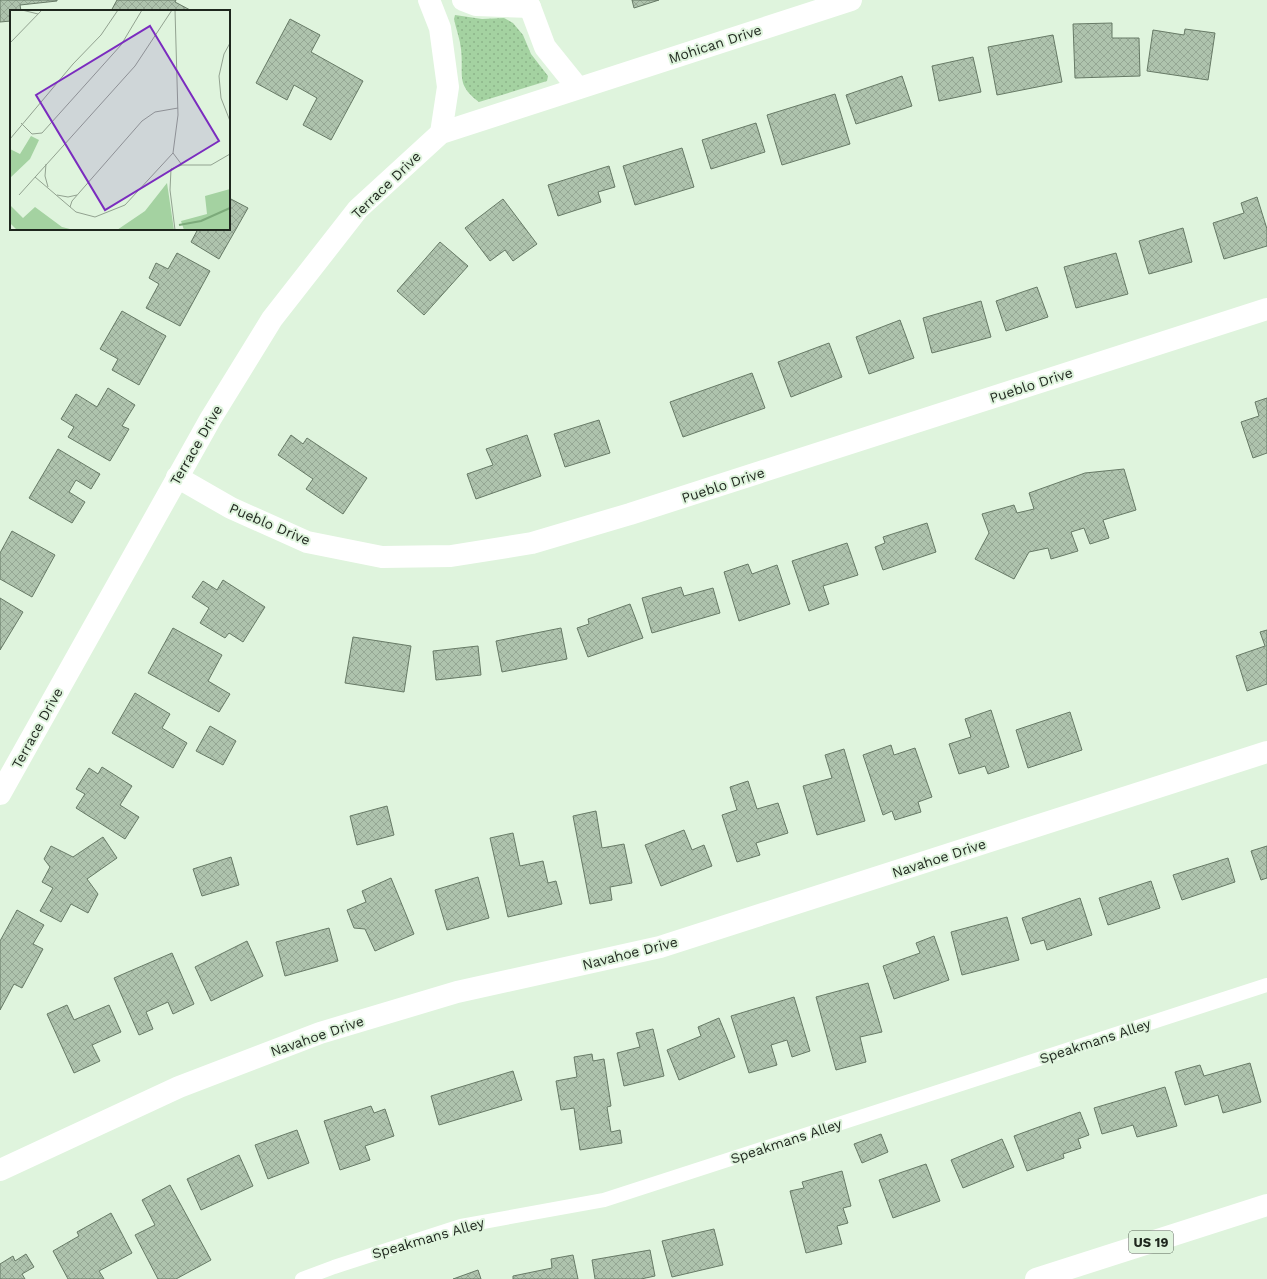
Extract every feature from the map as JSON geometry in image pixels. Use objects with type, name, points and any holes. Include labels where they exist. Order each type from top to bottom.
[{"type":"street","points":[[429,0],[440,28],[448,87],[441,133]]},
{"type":"street","points":[[463,0],[476,5],[533,4],[545,47],[578,88]]},
{"type":"street","name":"Mohican Drive","points":[[578,88],[851,0]]},
{"type":"street","name":"Terrace Drive","points":[[0,794],[211,418],[272,319],[358,209],[441,133],[578,88]]},
{"type":"street","name":"Pueblo Drive","points":[[177,477],[231,508],[307,542],[382,557],[451,556],[532,543],[630,514],[1267,309]]},
{"type":"street","name":"Navahoe Drive","points":[[0,1170],[179,1087],[320,1033],[457,992],[660,947],[1267,752]]},
{"type":"street","name":"US 19","points":[[1036,1279],[1267,1204]]},
{"type":"lane","name":"Speakmans Alley","points":[[302,1279],[334,1267],[461,1226],[604,1200],[1267,986]]},
{"type":"green space","points":[[455,15],[482,19],[504,18],[513,23],[523,35],[531,54],[548,76],[547,81],[479,102],[466,90],[462,78],[461,49],[454,19]]},
{"type":"building","points":[[0,0],[57,0],[20,5],[21,10],[10,10],[10,21],[0,22]]},
{"type":"building","points":[[117,0],[176,0],[175,2],[190,10],[112,10]]},
{"type":"building","points":[[632,0],[659,0],[634,8]]},
{"type":"building","points":[[290,19],[320,35],[311,52],[363,81],[331,140],[303,125],[317,98],[294,85],[287,100],[256,83]]},
{"type":"building","points":[[1112,23],[1112,38],[1139,38],[1140,76],[1075,78],[1073,24]]},
{"type":"building","points":[[1185,29],[1215,33],[1208,80],[1147,71],[1153,30],[1184,35]]},
{"type":"building","points":[[1053,35],[1062,82],[997,95],[988,47]]},
{"type":"building","points":[[973,57],[981,92],[939,101],[932,66]]},
{"type":"building","points":[[902,76],[912,106],[856,124],[846,95]]},
{"type":"building","points":[[835,94],[850,144],[782,165],[767,115]]},
{"type":"building","points":[[756,123],[765,152],[711,169],[702,140]]},
{"type":"building","points":[[682,148],[694,187],[635,205],[623,166]]},
{"type":"building","points":[[609,166],[615,187],[598,192],[601,202],[558,216],[548,185]]},
{"type":"building","points":[[1257,197],[1267,229],[1267,246],[1224,259],[1213,223],[1244,213],[1241,203]]},
{"type":"building","points":[[230,199],[248,208],[219,259],[191,242],[197,230],[230,230]]},
{"type":"building","points":[[503,199],[537,244],[513,261],[505,250],[490,261],[465,228]]},
{"type":"building","points":[[1183,228],[1192,262],[1149,274],[1139,241]]},
{"type":"building","points":[[440,242],[468,266],[424,315],[397,291]]},
{"type":"building","points":[[177,253],[210,271],[180,326],[146,308],[159,284],[149,278],[156,263],[168,269]]},
{"type":"building","points":[[1116,253],[1128,294],[1076,308],[1064,267]]},
{"type":"building","points":[[1037,287],[1048,317],[1006,331],[996,301]]},
{"type":"building","points":[[981,301],[991,337],[932,353],[923,318]]},
{"type":"building","points":[[122,311],[166,336],[139,385],[112,370],[118,359],[100,349]]},
{"type":"building","points":[[900,320],[914,358],[869,374],[856,337]]},
{"type":"building","points":[[829,343],[842,377],[791,397],[778,362]]},
{"type":"building","points":[[752,373],[765,408],[683,437],[670,402]]},
{"type":"building","points":[[108,388],[135,405],[122,426],[129,429],[110,461],[68,437],[74,427],[61,419],[76,394],[97,407]]},
{"type":"building","points":[[1267,398],[1267,453],[1253,458],[1241,422],[1259,416],[1255,402]]},
{"type":"building","points":[[599,420],[610,453],[565,467],[554,434]]},
{"type":"building","points":[[291,435],[303,444],[307,438],[367,478],[343,514],[306,489],[313,479],[278,455]]},
{"type":"building","points":[[527,435],[541,476],[476,499],[467,474],[493,465],[486,449]]},
{"type":"building","points":[[58,449],[100,474],[91,489],[76,480],[69,492],[85,502],[72,523],[29,498]]},
{"type":"building","points":[[1124,469],[1136,510],[1103,520],[1109,538],[1090,544],[1084,528],[1071,532],[1078,551],[1051,559],[1048,548],[1029,552],[1014,579],[975,559],[989,533],[982,514],[1014,505],[1017,513],[1034,509],[1029,493],[1085,473]]},
{"type":"building","points":[[927,523],[936,552],[883,570],[875,547],[885,543],[883,537]]},
{"type":"building","points":[[12,531],[55,555],[32,597],[0,579],[0,553]]},
{"type":"building","points":[[847,543],[858,575],[823,586],[829,604],[809,611],[792,561]]},
{"type":"building","points":[[748,564],[752,574],[777,565],[790,604],[739,621],[724,572]]},
{"type":"building","points":[[223,580],[265,607],[243,642],[229,633],[225,638],[200,623],[209,608],[192,597],[203,581],[217,590]]},
{"type":"building","points":[[681,587],[684,596],[713,588],[720,613],[652,633],[642,598]]},
{"type":"building","points":[[0,598],[23,612],[0,650]]},
{"type":"building","points":[[630,604],[643,638],[588,657],[577,628],[589,624],[588,619]]},
{"type":"building","points":[[173,628],[222,655],[208,681],[230,694],[219,712],[148,673]]},
{"type":"building","points":[[561,628],[567,659],[502,672],[496,641]]},
{"type":"building","points":[[1267,630],[1267,684],[1247,691],[1236,656],[1265,646],[1260,632]]},
{"type":"building","points":[[353,637],[411,646],[404,692],[345,683]]},
{"type":"building","points":[[478,646],[481,675],[436,680],[433,651]]},
{"type":"building","points":[[135,693],[170,714],[162,728],[187,743],[173,768],[112,733]]},
{"type":"building","points":[[991,710],[1009,767],[988,774],[985,766],[959,774],[949,744],[971,737],[965,719]]},
{"type":"building","points":[[1070,712],[1082,750],[1028,768],[1016,730]]},
{"type":"building","points":[[210,726],[236,741],[223,765],[196,751]]},
{"type":"building","points":[[891,745],[894,755],[915,748],[932,797],[918,802],[921,812],[895,820],[892,811],[883,815],[863,755]]},
{"type":"building","points":[[844,749],[865,821],[817,835],[803,786],[832,778],[825,755]]},
{"type":"building","points":[[102,767],[132,786],[120,805],[139,817],[125,839],[76,808],[85,794],[76,789],[89,768],[98,774]]},
{"type":"building","points":[[748,781],[757,809],[778,803],[788,833],[756,843],[760,855],[737,862],[722,815],[737,810],[730,787]]},
{"type":"building","points":[[387,806],[394,835],[357,845],[350,816]]},
{"type":"building","points":[[596,811],[602,848],[624,844],[632,883],[610,887],[612,900],[590,904],[573,816]]},
{"type":"building","points":[[684,830],[692,850],[704,845],[712,866],[661,886],[645,845]]},
{"type":"building","points":[[513,833],[520,866],[543,861],[548,883],[556,881],[562,904],[508,917],[490,838]]},
{"type":"building","points":[[103,837],[117,858],[87,879],[98,894],[88,913],[71,904],[61,922],[40,911],[53,888],[42,882],[50,867],[44,859],[51,846],[73,857]]},
{"type":"building","points":[[1267,846],[1267,878],[1261,880],[1251,851]]},
{"type":"building","points":[[231,857],[239,885],[202,896],[193,869]]},
{"type":"building","points":[[1228,858],[1235,882],[1182,900],[1173,875]]},
{"type":"building","points":[[478,877],[489,918],[447,930],[435,890]]},
{"type":"building","points":[[391,878],[414,934],[375,951],[365,929],[354,928],[347,910],[366,902],[362,891]]},
{"type":"building","points":[[1151,881],[1160,908],[1108,925],[1099,898]]},
{"type":"building","points":[[1080,898],[1092,935],[1047,950],[1044,940],[1031,944],[1022,918]]},
{"type":"building","points":[[17,910],[44,925],[33,944],[43,949],[22,988],[14,984],[0,1010],[0,941]]},
{"type":"building","points":[[1007,917],[1019,960],[962,975],[951,932]]},
{"type":"building","points":[[329,928],[338,961],[285,976],[276,942]]},
{"type":"building","points":[[934,936],[949,980],[894,999],[883,966],[920,953],[916,943]]},
{"type":"building","points":[[247,941],[263,976],[211,1001],[195,967]]},
{"type":"building","points":[[172,953],[194,1004],[173,1014],[168,1002],[146,1012],[153,1029],[139,1035],[114,978]]},
{"type":"building","points":[[868,983],[882,1032],[860,1037],[866,1062],[836,1070],[816,997]]},
{"type":"building","points":[[794,997],[810,1051],[792,1057],[787,1040],[771,1045],[777,1065],[749,1073],[731,1016]]},
{"type":"building","points":[[67,1005],[74,1020],[109,1005],[121,1032],[92,1045],[100,1061],[74,1073],[47,1014]]},
{"type":"building","points":[[719,1018],[735,1057],[679,1080],[667,1050],[701,1036],[698,1027]]},
{"type":"building","points":[[653,1029],[664,1076],[624,1086],[617,1053],[640,1047],[636,1033]]},
{"type":"building","points":[[592,1054],[593,1061],[604,1059],[611,1106],[607,1107],[611,1132],[620,1130],[622,1143],[580,1150],[574,1108],[561,1110],[556,1081],[577,1077],[574,1057]]},
{"type":"building","points":[[1250,1063],[1261,1102],[1223,1113],[1218,1095],[1185,1105],[1175,1072],[1200,1065],[1204,1076]]},
{"type":"building","points":[[513,1071],[522,1100],[439,1125],[431,1096]]},
{"type":"building","points":[[1165,1087],[1177,1126],[1137,1137],[1133,1125],[1102,1134],[1094,1108]]},
{"type":"building","points":[[371,1106],[374,1113],[385,1109],[394,1136],[365,1146],[370,1160],[340,1170],[324,1121]]},
{"type":"building","points":[[1080,1112],[1089,1135],[1078,1139],[1081,1148],[1063,1154],[1064,1158],[1027,1171],[1014,1136]]},
{"type":"building","points":[[297,1130],[309,1163],[268,1179],[255,1145]]},
{"type":"building","points":[[881,1134],[888,1152],[862,1163],[854,1144]]},
{"type":"building","points":[[1002,1139],[1014,1167],[963,1188],[951,1160]]},
{"type":"building","points":[[239,1155],[253,1186],[201,1210],[187,1179]]},
{"type":"building","points":[[926,1164],[940,1201],[893,1218],[879,1180]]},
{"type":"building","points":[[842,1171],[851,1206],[843,1208],[848,1223],[837,1226],[842,1244],[806,1253],[790,1191],[804,1188],[802,1182]]},
{"type":"building","points":[[170,1185],[211,1260],[176,1279],[158,1279],[135,1235],[155,1225],[142,1200]]},
{"type":"building","points":[[111,1213],[132,1253],[99,1271],[104,1279],[68,1279],[53,1251],[79,1236],[77,1232]]},
{"type":"building","points":[[714,1229],[723,1265],[672,1277],[662,1241]]},
{"type":"building","points":[[650,1250],[655,1276],[641,1279],[595,1279],[592,1260]]},
{"type":"building","points":[[26,1254],[34,1267],[22,1274],[25,1279],[0,1279],[0,1264],[13,1256],[15,1261]]},
{"type":"building","points":[[573,1255],[578,1279],[513,1279],[513,1276],[552,1268],[551,1259]]},
{"type":"building","points":[[478,1270],[481,1279],[453,1279]]}]
